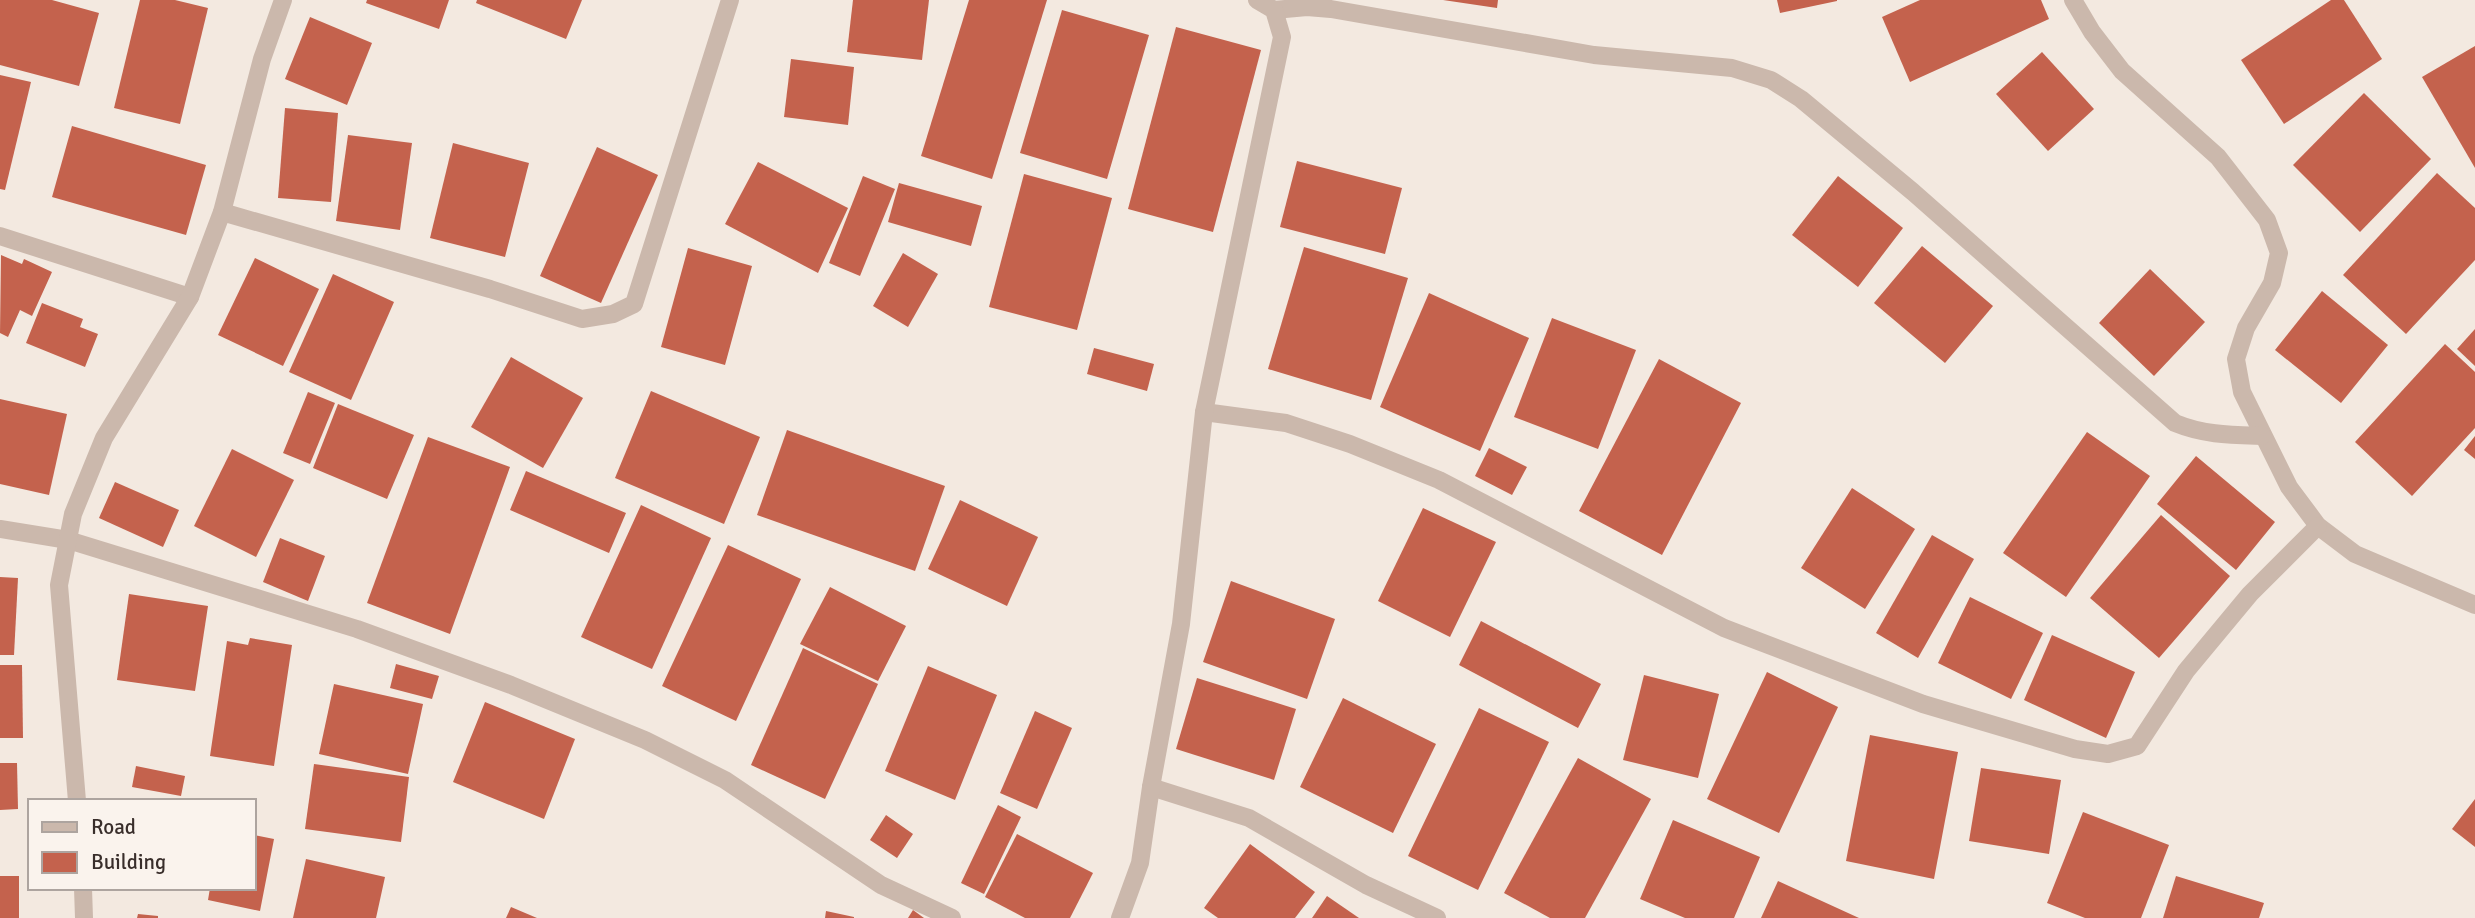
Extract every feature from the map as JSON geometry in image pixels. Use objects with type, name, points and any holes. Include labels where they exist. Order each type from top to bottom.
[{"type":"street","points":[[77,799],[59,586],[73,514],[104,438],[190,297],[222,212],[262,59],[283,0]]},
{"type":"street","points":[[222,212],[490,289],[582,319],[613,314],[634,304],[730,0]]},
{"type":"street","points":[[1257,0],[1274,10],[1307,7],[1331,9],[1594,55],[1732,68],[1771,80],[1801,99],[1913,192],[2175,423],[2194,431],[2216,435],[2262,436]]},
{"type":"street","points":[[2073,0],[2092,32],[2122,71],[2218,157],[2267,220],[2279,253],[2272,283],[2246,328],[2236,359],[2242,392],[2289,488],[2318,526],[2355,554],[2475,605]]},
{"type":"street","points":[[1120,918],[1139,863],[1181,624],[1203,412],[1282,37],[1274,10]]},
{"type":"street","points":[[0,236],[190,297]]},
{"type":"street","points":[[1203,412],[1286,423],[1350,444],[1439,480],[1724,628],[1923,704],[2075,749],[2108,754],[2137,746],[2186,671],[2250,594],[2318,526]]},
{"type":"street","points":[[0,529],[68,540],[357,629],[511,685],[645,740],[725,780],[881,885],[952,918]]},
{"type":"street","points":[[1151,787],[1250,818],[1366,885],[1437,918]]},
{"type":"street","points":[[83,890],[84,918]]},
{"type":"building","points":[[0,0],[52,0],[99,13],[79,86],[0,65]]},
{"type":"building","points":[[140,0],[175,0],[208,8],[180,124],[114,108]]},
{"type":"building","points":[[367,0],[449,0],[439,29],[366,3]]},
{"type":"building","points":[[477,0],[582,0],[566,39],[476,3]]},
{"type":"building","points":[[853,0],[929,0],[922,60],[847,52]]},
{"type":"building","points":[[969,0],[1047,0],[992,179],[921,156]]},
{"type":"building","points":[[1443,0],[1498,0],[1497,8]]},
{"type":"building","points":[[1777,0],[1837,0],[1837,1],[1780,13]]},
{"type":"building","points":[[1920,0],[2041,0],[2049,19],[1910,82],[1882,17]]},
{"type":"building","points":[[2331,0],[2344,0],[2382,59],[2284,124],[2241,60]]},
{"type":"building","points":[[1062,10],[1149,35],[1107,179],[1020,153]]},
{"type":"building","points":[[310,17],[372,43],[347,105],[285,79]]},
{"type":"building","points":[[1176,27],[1261,50],[1213,232],[1128,209]]},
{"type":"building","points":[[2475,46],[2475,168],[2422,77]]},
{"type":"building","points":[[2042,52],[2094,109],[2048,151],[1996,94]]},
{"type":"building","points":[[791,59],[854,67],[848,125],[784,117]]},
{"type":"building","points":[[0,75],[31,82],[5,190],[0,189]]},
{"type":"building","points":[[2364,93],[2431,159],[2360,232],[2293,165]]},
{"type":"building","points":[[285,108],[338,113],[331,202],[278,198]]},
{"type":"building","points":[[72,126],[206,165],[186,235],[52,197]]},
{"type":"building","points":[[348,135],[412,143],[400,230],[336,221]]},
{"type":"building","points":[[453,143],[529,163],[505,257],[430,238]]},
{"type":"building","points":[[597,147],[658,175],[601,303],[540,276]]},
{"type":"building","points":[[1297,161],[1402,188],[1385,254],[1280,227]]},
{"type":"building","points":[[758,162],[848,208],[818,273],[725,224]]},
{"type":"building","points":[[2437,173],[2475,208],[2475,260],[2406,334],[2343,275]]},
{"type":"building","points":[[1024,174],[1112,198],[1077,330],[989,307]]},
{"type":"building","points":[[863,176],[895,189],[860,276],[829,263]]},
{"type":"building","points":[[1838,176],[1903,228],[1858,287],[1792,235]]},
{"type":"building","points":[[899,183],[982,206],[971,246],[888,222]]},
{"type":"building","points":[[1922,246],[1993,306],[1945,363],[1874,303]]},
{"type":"building","points":[[1304,247],[1408,278],[1371,400],[1268,369]]},
{"type":"building","points":[[688,248],[752,266],[725,365],[661,347]]},
{"type":"building","points":[[903,253],[938,274],[908,327],[873,306]]},
{"type":"building","points":[[1,255],[22,264],[24,259],[52,272],[32,316],[20,310],[8,337],[0,333]]},
{"type":"building","points":[[255,258],[319,289],[283,366],[218,335]]},
{"type":"building","points":[[2150,269],[2205,322],[2154,376],[2099,323]]},
{"type":"building","points":[[333,274],[394,302],[351,400],[289,372]]},
{"type":"building","points":[[2322,291],[2388,345],[2341,403],[2275,350]]},
{"type":"building","points":[[1429,293],[1529,338],[1480,451],[1380,407]]},
{"type":"building","points":[[42,303],[83,319],[80,327],[98,334],[85,367],[26,343]]},
{"type":"building","points":[[1552,318],[1636,350],[1598,449],[1514,417]]},
{"type":"building","points":[[2475,329],[2475,366],[2457,349]]},
{"type":"building","points":[[2445,344],[2475,372],[2475,428],[2412,496],[2355,442]]},
{"type":"building","points":[[1094,348],[1154,364],[1147,391],[1087,374]]},
{"type":"building","points":[[511,357],[583,398],[543,468],[471,427]]},
{"type":"building","points":[[1659,359],[1741,403],[1662,555],[1579,511]]},
{"type":"building","points":[[651,391],[760,437],[724,524],[615,478]]},
{"type":"building","points":[[308,392],[335,403],[310,464],[283,453]]},
{"type":"building","points":[[0,399],[67,414],[49,495],[0,484]]},
{"type":"building","points":[[338,404],[414,435],[387,499],[313,468]]},
{"type":"building","points":[[787,430],[945,486],[915,571],[757,515]]},
{"type":"building","points":[[2087,432],[2150,476],[2066,597],[2003,553]]},
{"type":"building","points":[[2475,436],[2475,459],[2464,450]]},
{"type":"building","points":[[428,437],[510,467],[450,634],[367,603]]},
{"type":"building","points":[[1489,448],[1527,467],[1512,495],[1475,476]]},
{"type":"building","points":[[232,449],[294,480],[256,557],[194,526]]},
{"type":"building","points":[[2196,456],[2275,522],[2236,570],[2157,504]]},
{"type":"building","points":[[526,471],[626,513],[609,553],[510,510]]},
{"type":"building","points":[[115,482],[179,510],[163,547],[99,518]]},
{"type":"building","points":[[1852,488],[1915,529],[1865,609],[1801,568]]},
{"type":"building","points":[[960,500],[1038,537],[1007,606],[928,569]]},
{"type":"building","points":[[641,505],[711,538],[652,669],[581,637]]},
{"type":"building","points":[[1423,508],[1496,542],[1450,637],[1378,601]]},
{"type":"building","points":[[2161,515],[2230,576],[2159,658],[2090,598]]},
{"type":"building","points":[[1932,535],[1974,559],[1918,658],[1876,633]]},
{"type":"building","points":[[280,538],[325,556],[308,601],[263,582]]},
{"type":"building","points":[[728,545],[801,579],[736,721],[662,686]]},
{"type":"building","points":[[0,577],[18,578],[14,655],[0,655]]},
{"type":"building","points":[[1231,581],[1335,619],[1307,699],[1203,662]]},
{"type":"building","points":[[830,587],[906,626],[878,681],[800,644]]},
{"type":"building","points":[[129,594],[208,606],[195,691],[117,680]]},
{"type":"building","points":[[1970,597],[2043,633],[2011,699],[1938,663]]},
{"type":"building","points":[[1481,621],[1601,684],[1578,728],[1459,665]]},
{"type":"building","points":[[2052,635],[2135,672],[2106,738],[2024,700]]},
{"type":"building","points":[[250,638],[292,645],[274,766],[210,756],[227,641],[248,645]]},
{"type":"building","points":[[803,648],[878,684],[825,799],[751,765]]},
{"type":"building","points":[[396,664],[439,676],[432,699],[390,688]]},
{"type":"building","points":[[0,665],[22,665],[23,738],[0,738]]},
{"type":"building","points":[[928,666],[997,695],[955,800],[885,771]]},
{"type":"building","points":[[1767,672],[1838,707],[1779,833],[1707,799]]},
{"type":"building","points":[[1644,675],[1719,694],[1698,778],[1623,760]]},
{"type":"building","points":[[1197,678],[1296,709],[1274,780],[1176,749]]},
{"type":"building","points":[[334,684],[423,704],[408,774],[319,754]]},
{"type":"building","points":[[1343,698],[1436,744],[1393,833],[1300,787]]},
{"type":"building","points":[[485,702],[575,739],[544,819],[453,782]]},
{"type":"building","points":[[1479,708],[1549,742],[1478,890],[1408,856]]},
{"type":"building","points":[[1035,711],[1072,728],[1037,809],[1000,793]]},
{"type":"building","points":[[1870,735],[1958,752],[1934,879],[1846,861]]},
{"type":"building","points":[[1578,758],[1651,799],[1585,918],[1550,918],[1504,893]]},
{"type":"building","points":[[0,763],[17,763],[18,809],[0,810]]},
{"type":"building","points":[[314,764],[409,777],[401,842],[305,829]]},
{"type":"building","points":[[136,766],[185,776],[181,796],[132,787]]},
{"type":"building","points":[[1981,768],[2061,780],[2049,854],[1969,841]]},
{"type":"building","points":[[2475,799],[2475,847],[2452,829]]},
{"type":"building","points":[[998,805],[1021,817],[984,894],[961,883]]},
{"type":"building","points":[[2083,812],[2169,845],[2141,918],[2085,918],[2047,903]]},
{"type":"building","points":[[886,815],[913,834],[897,858],[870,840]]},
{"type":"building","points":[[1673,820],[1760,857],[1734,918],[1685,918],[1640,899]]},
{"type":"building","points":[[1017,834],[1093,873],[1070,918],[1025,918],[985,897]]},
{"type":"building","points":[[256,835],[274,839],[260,911],[208,900],[210,890],[256,890]]},
{"type":"building","points":[[1250,844],[1315,892],[1295,918],[1218,918],[1204,908]]},
{"type":"building","points":[[306,859],[385,877],[376,918],[293,918]]},
{"type":"building","points":[[0,876],[19,876],[19,918],[0,918]]},
{"type":"building","points":[[2176,876],[2264,903],[2259,918],[2163,918]]},
{"type":"building","points":[[1778,881],[1859,918],[1761,918]]},
{"type":"building","points":[[1327,896],[1359,918],[1312,918]]},
{"type":"building","points":[[511,907],[537,918],[506,918]]},
{"type":"building","points":[[913,910],[924,918],[908,918]]},
{"type":"building","points":[[826,911],[854,917],[854,918],[825,918]]},
{"type":"building","points":[[138,914],[158,916],[158,918],[137,918]]}]
